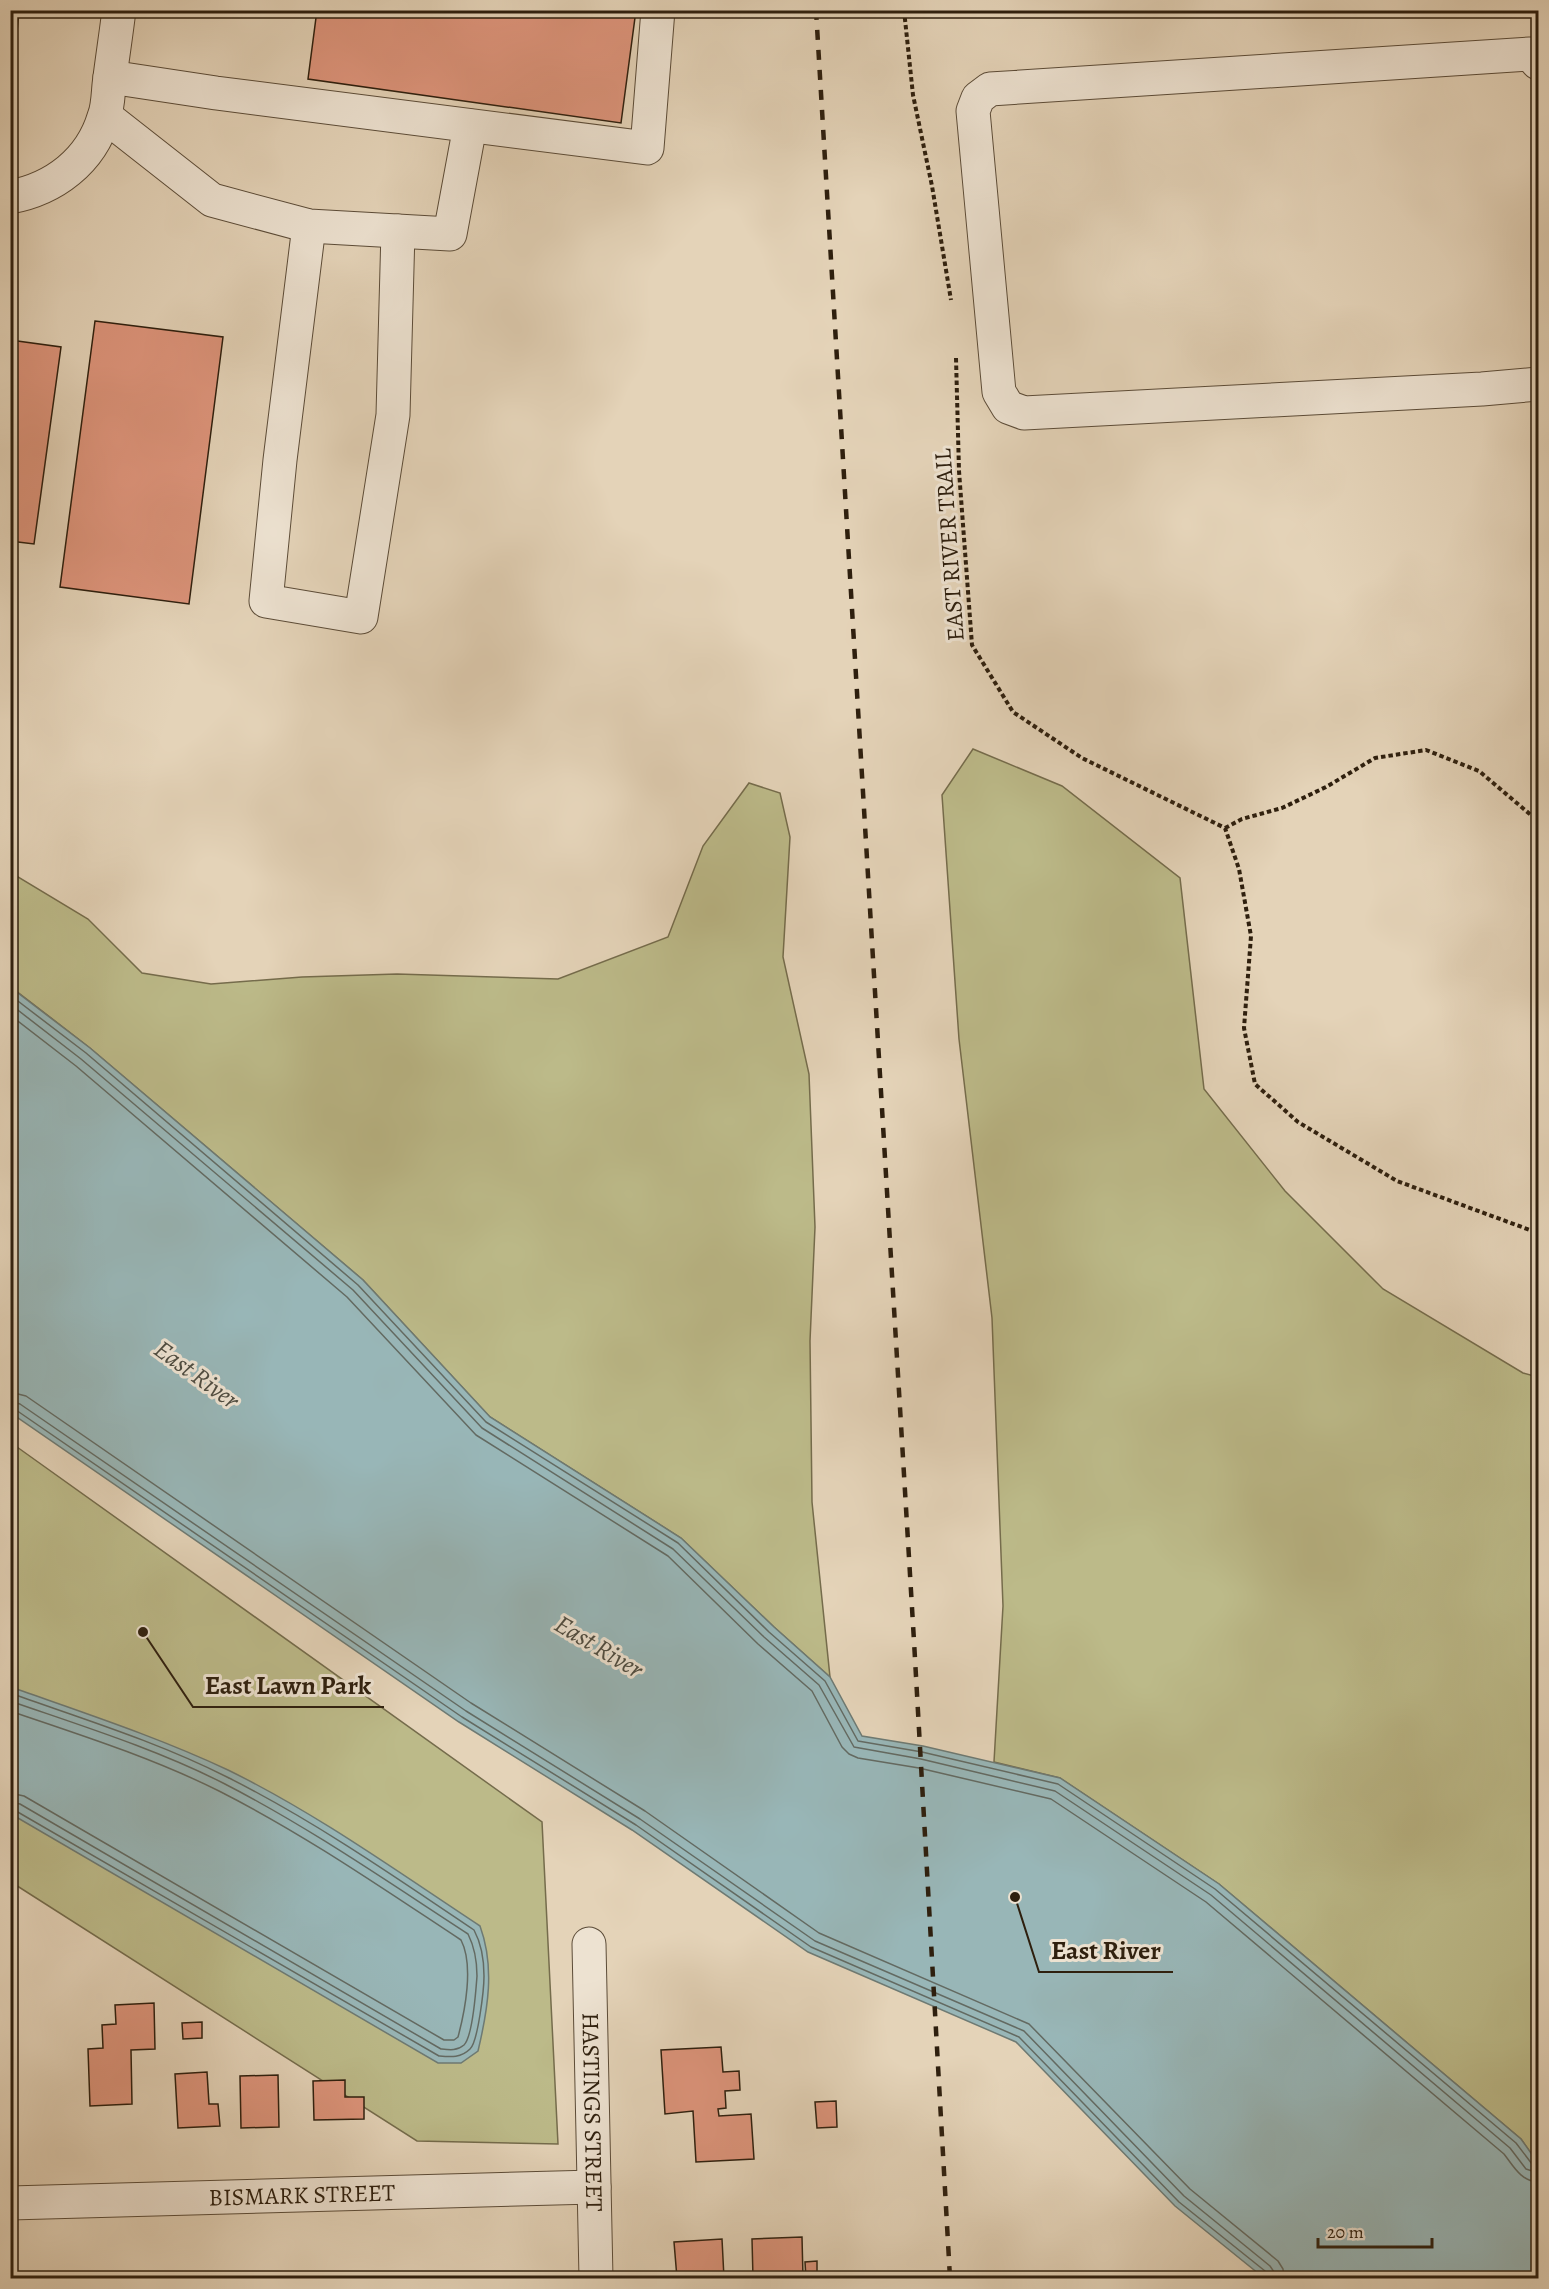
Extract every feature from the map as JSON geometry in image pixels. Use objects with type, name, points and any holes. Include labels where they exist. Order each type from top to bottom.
[{"type":"street","points":[[10,197],[28,194],[62,177],[82,158],[96,138],[105,116],[119,10]]},
{"type":"street","points":[[110,77],[216,93],[647,148],[658,10]]},
{"type":"street","points":[[1539,63],[1530,54],[990,89],[978,98],[974,111],[999,392],[1008,407],[1024,413],[1539,384]]},
{"type":"street","points":[[105,116],[212,200],[309,226],[450,234],[470,126]]},
{"type":"street","points":[[309,226],[280,460],[266,602],[361,617],[393,416],[398,231]]},
{"type":"street","name":"HASTINGS STREET","points":[[589,1944],[596,2278]]},
{"type":"street","name":"BISMARK STREET","points":[[10,2203],[594,2187]]},
{"type":"path","points":[[904,10],[913,95],[932,186],[952,305]]},
{"type":"path","name":"EAST RIVER TRAIL","points":[[956,347],[960,483],[972,645],[1013,712],[1082,759],[1225,828]]},
{"type":"path","points":[[1539,820],[1479,771],[1426,750],[1375,758],[1326,787],[1282,808],[1242,819],[1225,828],[1239,868],[1251,936],[1244,1028],[1255,1084],[1298,1122],[1397,1181],[1539,1233]]},
{"type":"shaded area","points":[[973,749],[1062,786],[1180,878],[1204,1089],[1285,1191],[1383,1289],[1523,1373],[1538,1377],[1538,2163],[1521,2139],[1219,1884],[1060,1778],[994,1762],[1003,1606],[992,1318],[959,1039],[942,795]]},
{"type":"shaded area","points":[[749,783],[780,793],[790,837],[783,957],[809,1074],[815,1227],[810,1341],[812,1502],[830,1677],[681,1538],[490,1417],[363,1280],[90,1048],[11,987],[10,872],[88,919],[142,973],[211,984],[302,977],[397,974],[558,979],[668,937],[703,846]]},
{"type":"shaded area","points":[[10,1442],[542,1822],[558,2144],[417,2141],[11,1882]]},
{"type":"water","points":[[10,987],[90,1048],[363,1280],[490,1417],[681,1538],[830,1677],[862,1736],[923,1746],[1060,1778],[1219,1884],[1521,2139],[1538,2163],[1538,2278],[1264,2278],[1175,2206],[1016,2042],[808,1952],[632,1830],[459,1722],[11,1413]]},
{"type":"water","points":[[11,1687],[148,1736],[228,1770],[325,1824],[480,1926],[485,1941],[489,1972],[485,2020],[478,2051],[461,2063],[438,2063],[11,1814]]},
{"type":"building","points":[[10,10],[19,10],[11,96],[10,96]]},
{"type":"building","points":[[317,10],[636,10],[621,123],[308,79]]},
{"type":"building","points":[[95,321],[223,337],[189,604],[60,587]]},
{"type":"building","points":[[10,340],[61,347],[34,544],[10,541]]},
{"type":"building","points":[[154,2003],[155,2049],[131,2050],[132,2104],[90,2106],[88,2049],[103,2048],[102,2025],[116,2024],[115,2005]]},
{"type":"building","points":[[202,2022],[202,2038],[183,2039],[182,2023]]},
{"type":"building","points":[[721,2047],[723,2072],[739,2071],[740,2090],[725,2091],[726,2108],[718,2109],[719,2116],[751,2114],[754,2159],[696,2162],[693,2111],[665,2114],[661,2050]]},
{"type":"building","points":[[207,2072],[209,2104],[218,2104],[220,2126],[178,2128],[175,2074]]},
{"type":"building","points":[[278,2075],[279,2127],[241,2128],[240,2076]]},
{"type":"building","points":[[345,2080],[345,2097],[364,2097],[364,2119],[314,2120],[313,2081]]},
{"type":"building","points":[[836,2101],[837,2127],[817,2128],[815,2102]]},
{"type":"building","points":[[802,2237],[803,2278],[753,2278],[752,2239]]},
{"type":"building","points":[[722,2239],[724,2278],[677,2278],[674,2242]]},
{"type":"building","points":[[817,2261],[817,2278],[806,2278],[805,2262]]},
{"type":"railway","points":[[816,10],[950,2278]]},
{"type":"place","name":"East Lawn Park","points":[[143,1632]]},
{"type":"place","name":"East River","points":[[1015,1897]]}]
